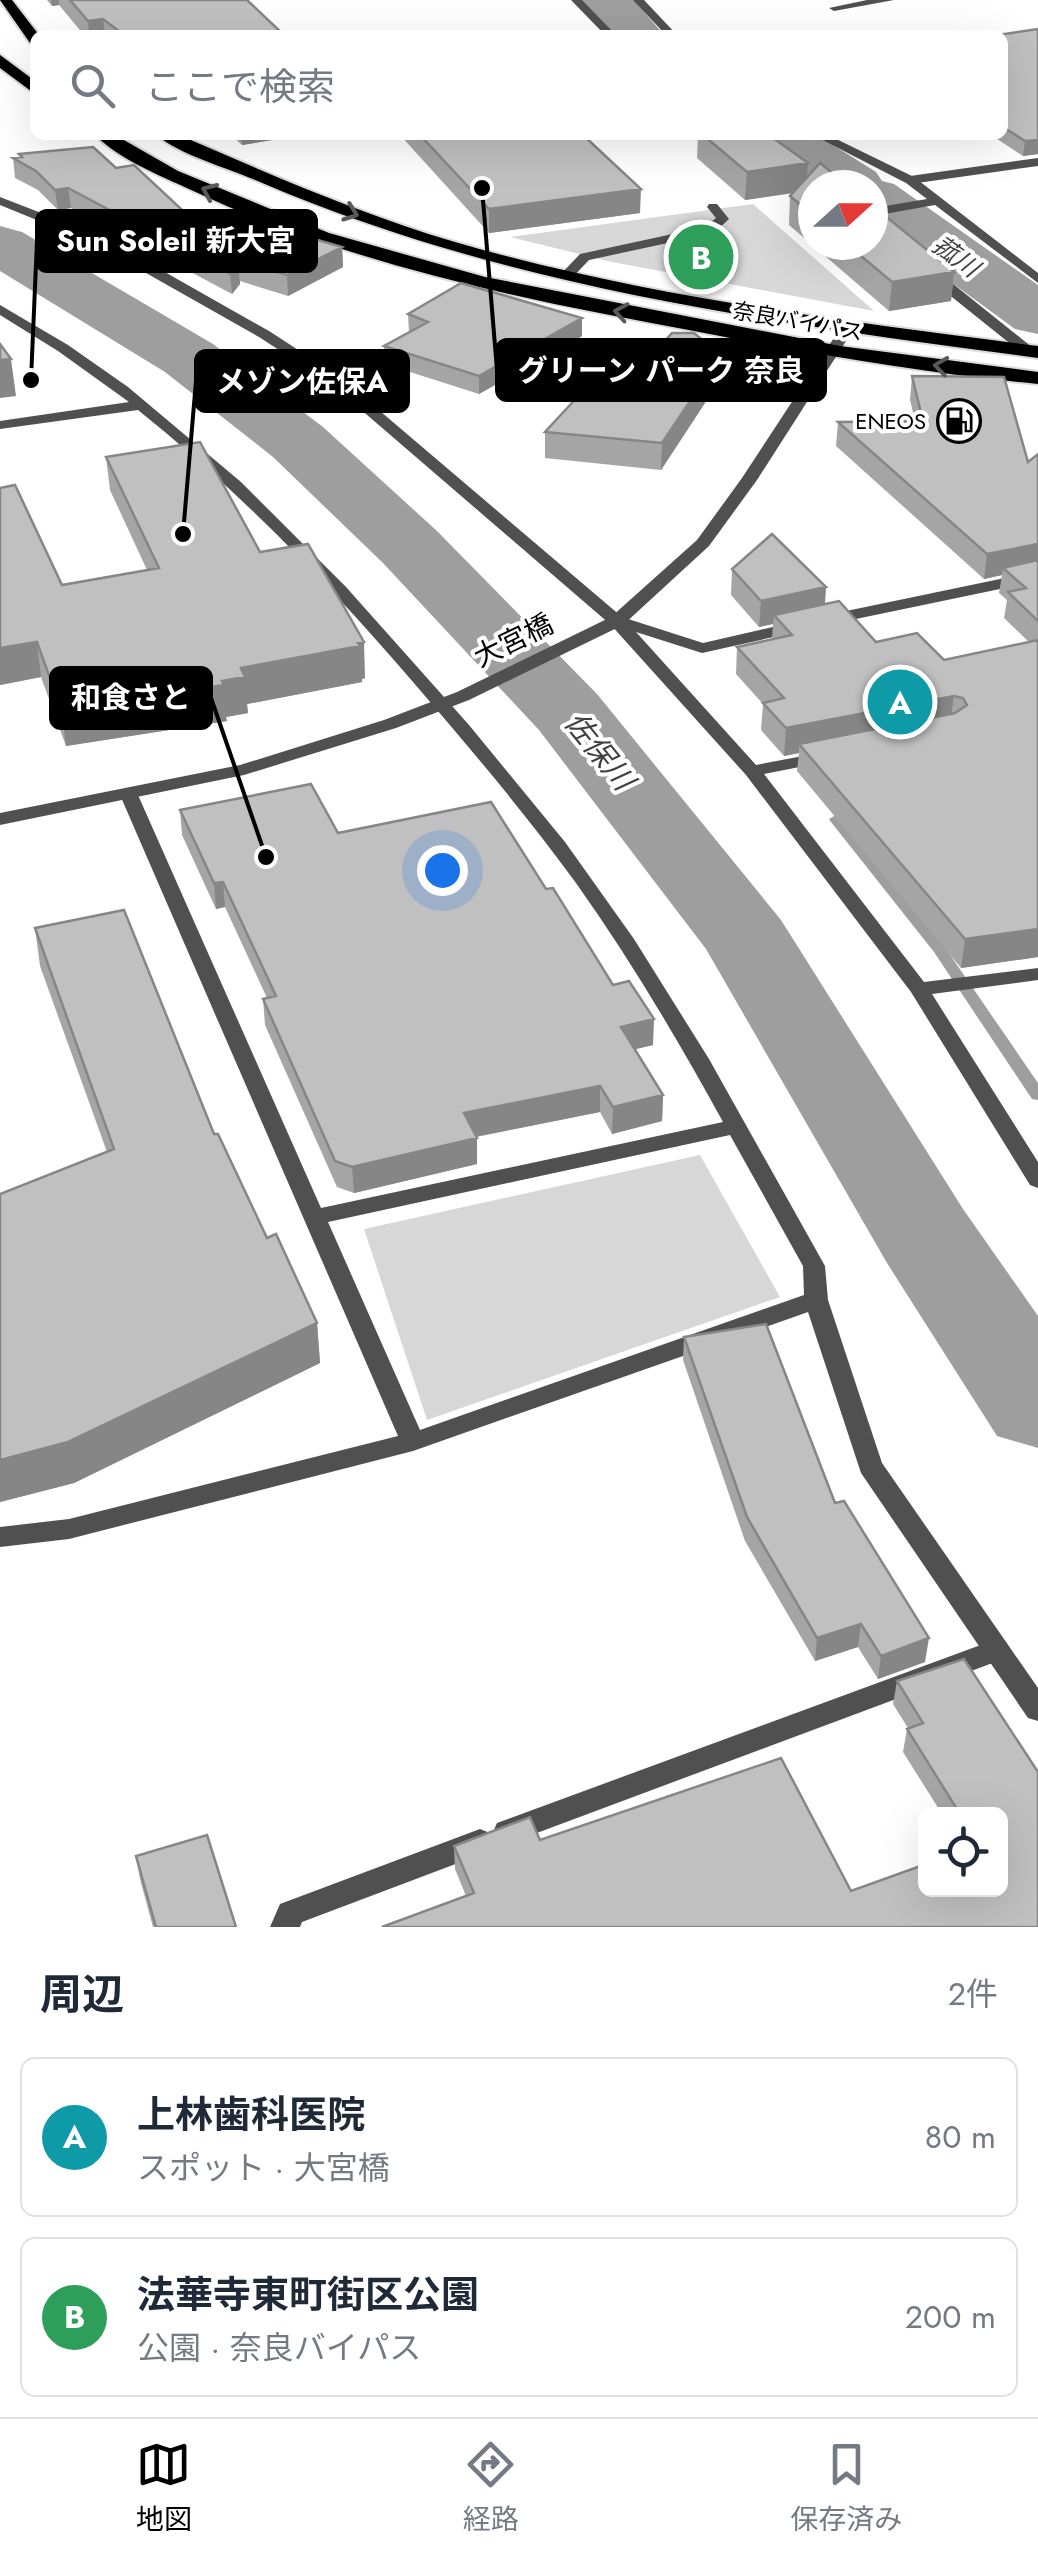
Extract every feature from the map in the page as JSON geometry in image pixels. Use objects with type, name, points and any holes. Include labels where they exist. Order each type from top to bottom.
[{"type":"highway","points":[[5,0],[30,33]]},
{"type":"highway","points":[[0,60],[30,86]]},
{"type":"highway","name":"奈良バイパス","points":[[112,140],[172,174],[236,202],[374,253],[551,300],[833,350],[1038,378]]},
{"type":"highway","name":"奈良バイパス","points":[[177,140],[350,214],[450,246],[566,276],[848,327],[1033,352]]},
{"type":"street","points":[[576,0],[606,30]]},
{"type":"street","points":[[638,0],[667,30]]},
{"type":"street","points":[[834,8],[889,0]]},
{"type":"street","points":[[829,140],[910,180],[1038,279]]},
{"type":"street","points":[[910,180],[1038,162]]},
{"type":"street","points":[[0,201],[98,240],[264,334],[335,380],[618,621],[752,771],[919,989],[1038,1180]]},
{"type":"street","points":[[888,210],[935,202]]},
{"type":"street","points":[[566,276],[585,258],[709,230],[723,219],[713,206]]},
{"type":"street","points":[[918,263],[1033,352]]},
{"type":"street","points":[[0,309],[36,330],[140,406],[327,572],[557,841],[617,927],[814,1266],[816,1300],[870,1466],[1038,1710]]},
{"type":"street","name":"大宮橋","points":[[0,819],[244,770],[463,696],[618,621],[703,542],[848,327]]},
{"type":"street","points":[[0,425],[140,406]]},
{"type":"street","points":[[618,621],[702,648],[1038,576]]},
{"type":"street","points":[[752,771],[843,754]]},
{"type":"street","points":[[128,795],[413,1442]]},
{"type":"street","points":[[919,989],[1038,974]]},
{"type":"street","points":[[315,1217],[735,1127]]},
{"type":"street","points":[[0,1537],[68,1529],[413,1442],[816,1300]]},
{"type":"street","points":[[285,1927],[290,1913],[996,1650]]},
{"type":"shaded area","points":[[753,204],[798,244],[798,260],[816,260],[874,311],[612,262],[510,237]]},
{"type":"shaded area","points":[[700,1155],[780,1297],[427,1420],[364,1229]]},
{"type":"building","points":[[70,0],[247,0],[279,30],[117,30],[103,19],[88,21]]},
{"type":"building","points":[[1038,29],[1038,140],[1025,141],[1008,130],[1008,34]]},
{"type":"building","points":[[425,140],[588,140],[641,189],[489,209]]},
{"type":"building","points":[[709,140],[776,140],[808,163],[747,172]]},
{"type":"building","points":[[93,147],[116,168],[134,165],[210,236],[252,221],[342,247],[287,275],[234,259],[238,263],[230,274],[68,188],[55,190],[36,171],[13,158],[22,157],[19,154]]},
{"type":"building","points":[[888,218],[954,272],[892,282],[866,260],[888,260]]},
{"type":"building","points":[[461,283],[582,318],[479,376],[384,346],[428,322],[408,314]]},
{"type":"building","points":[[672,333],[694,333],[721,355],[662,443],[545,432],[596,377],[630,380]]},
{"type":"building","points":[[0,344],[11,359],[0,360]]},
{"type":"building","points":[[912,376],[1004,377],[1028,462],[1038,454],[1038,544],[987,554],[838,422],[923,421]]},
{"type":"building","points":[[200,442],[260,552],[308,544],[364,642],[358,643],[360,646],[241,668],[245,677],[222,681],[224,685],[61,709],[37,642],[0,648],[0,488],[15,485],[62,585],[159,568],[106,457]]},
{"type":"building","points":[[772,534],[826,587],[761,601],[732,569]]},
{"type":"building","points":[[1038,560],[1038,621],[1008,592],[1026,588],[1003,568]]},
{"type":"building","points":[[839,601],[876,642],[917,633],[944,660],[1038,640],[1038,929],[965,939],[799,744],[955,713],[967,705],[963,698],[954,696],[786,728],[763,703],[784,698],[737,647],[792,635],[774,615]]},
{"type":"building","points":[[311,784],[338,833],[491,802],[546,889],[553,888],[613,985],[629,981],[654,1019],[621,1027],[663,1095],[613,1107],[600,1086],[464,1113],[477,1138],[352,1167],[335,1161],[263,999],[276,996],[223,882],[214,883],[180,810]]},
{"type":"building","points":[[124,910],[214,1134],[218,1134],[267,1238],[276,1234],[317,1323],[68,1442],[0,1460],[0,1194],[114,1149],[35,928]]},
{"type":"building","points":[[766,1324],[835,1503],[844,1501],[929,1638],[881,1656],[861,1624],[817,1638],[747,1517],[684,1337]]},
{"type":"building","points":[[964,1659],[1038,1772],[1038,1927],[382,1927],[474,1893],[454,1846],[530,1817],[540,1840],[781,1758],[851,1891],[918,1867],[918,1897],[1008,1897],[1008,1807],[956,1807],[907,1729],[923,1723],[897,1681]]},
{"type":"building","points":[[207,1835],[236,1927],[156,1927],[136,1856]]},
{"type":"waterway","name":"菰川","points":[[606,0],[633,30]]},
{"type":"waterway","name":"菰川","points":[[786,140],[832,170]]},
{"type":"waterway","name":"菰川","points":[[888,208],[1038,315]]},
{"type":"waterway","name":"佐保川","points":[[0,245],[189,358],[298,442],[410,547],[568,712],[748,940],[925,1236],[1038,1405]]},
{"type":"waterway","points":[[836,819],[939,949],[1038,1095]]},
{"type":"place","name":"グリーン パーク 奈良","points":[[482,188]]},
{"type":"place","name":"法華寺東町街区公園","points":[[701,257]]},
{"type":"place","name":"Sun Soleil 新大宮","points":[[31,380]]},
{"type":"place","name":"ENEOS","points":[[959,421]]},
{"type":"place","name":"メゾン佐保A","points":[[183,534]]},
{"type":"place","name":"上林歯科医院","points":[[900,702]]},
{"type":"place","name":"和食さと","points":[[266,857]]}]
